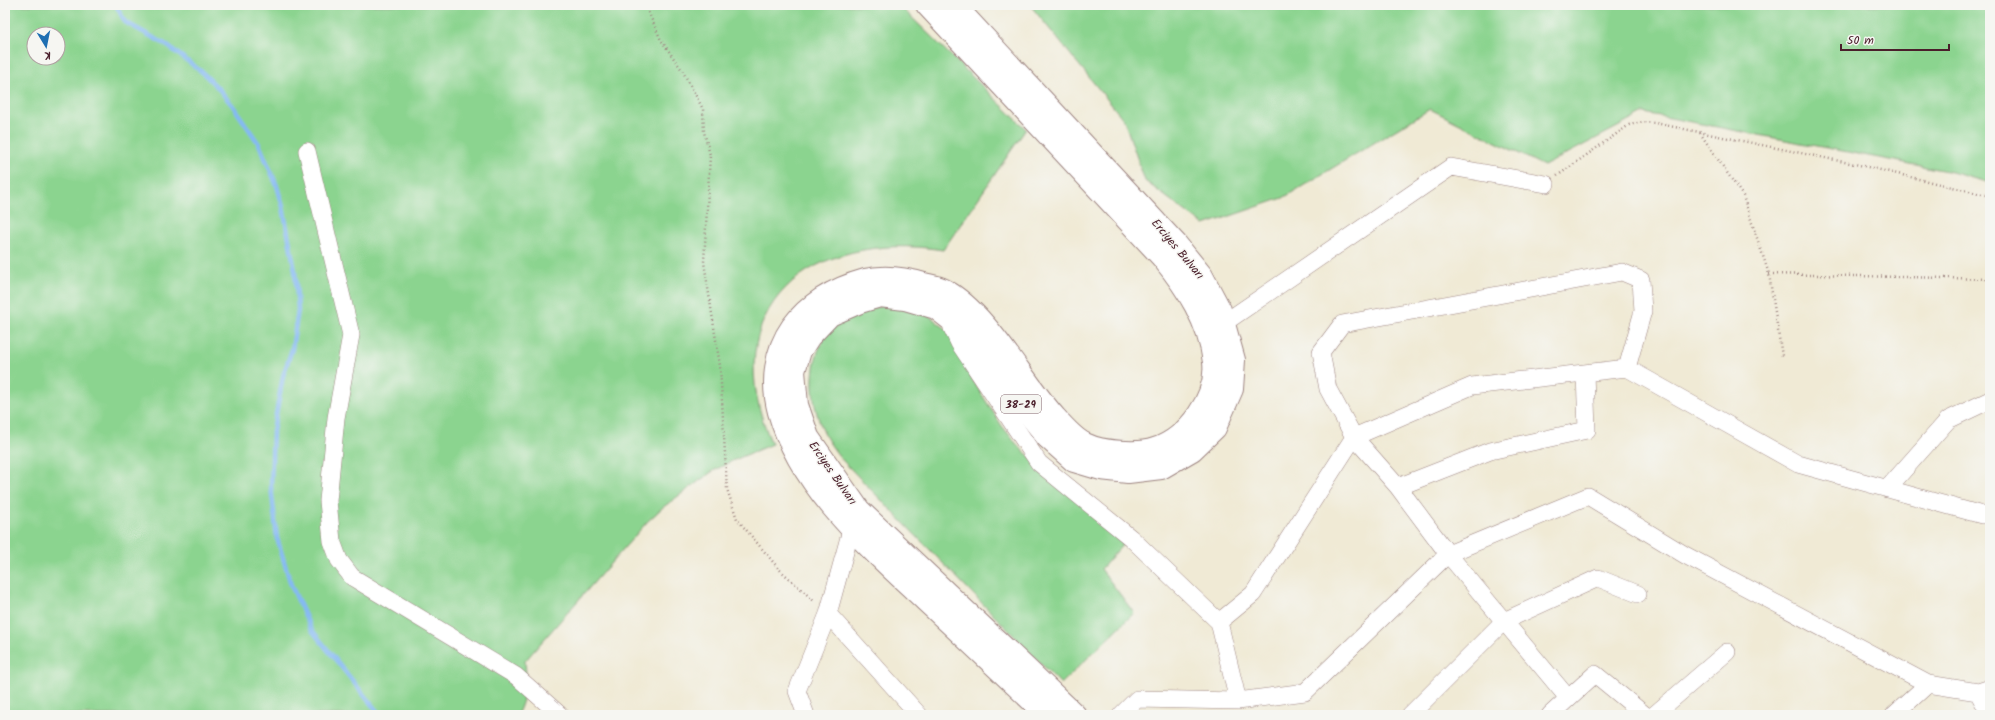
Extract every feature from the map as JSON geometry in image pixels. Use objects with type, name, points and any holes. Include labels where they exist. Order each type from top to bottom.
[{"type":"highway","name":"Erciyes Bulvarı","points":[[927,5],[1162,257],[1186,287],[1202,317],[1214,362],[1213,384],[1198,417],[1180,434],[1155,449],[1128,452],[1104,450],[1084,444],[1060,423],[1041,401],[973,312],[945,290],[908,279],[878,277],[854,283],[818,299],[793,325],[782,343],[775,369],[778,409],[791,446],[814,482],[851,530],[1047,715]]},
{"type":"highway","name":"Erciyes Bulvarı","points":[[954,5],[1176,244],[1202,276],[1220,310],[1234,360],[1232,389],[1215,428],[1192,450],[1161,468],[1128,472],[1101,469],[1074,461],[1047,437],[963,331],[936,308],[911,300],[880,296],[860,302],[830,315],[809,337],[800,351],[794,371],[797,405],[808,438],[859,510],[1075,715]]},
{"type":"street","points":[[308,151],[351,335],[336,418],[328,502],[332,541],[339,560],[352,577],[516,676],[560,715]]},
{"type":"street","points":[[1224,323],[1451,167],[1546,184]]},
{"type":"street","points":[[1568,698],[1448,554],[1398,487],[1354,437],[1328,389],[1321,352],[1342,324],[1622,272],[1641,280],[1643,311],[1627,368]]},
{"type":"street","points":[[946,316],[959,343],[1039,463],[1131,538],[1219,622],[1238,701]]},
{"type":"street","points":[[1219,622],[1252,594],[1354,437],[1472,386],[1627,368],[1798,464],[1982,515],[1990,515]]},
{"type":"street","points":[[1398,487],[1490,451],[1587,430],[1585,373]]},
{"type":"street","points":[[1887,489],[1948,420],[1990,400]]},
{"type":"street","points":[[1121,715],[1137,699],[1238,701],[1305,692],[1448,554],[1588,496],[1685,555],[1928,684],[1984,690],[1990,715]]},
{"type":"street","points":[[806,715],[797,691],[828,614],[851,530]]},
{"type":"street","points":[[1410,715],[1504,622],[1598,578],[1638,594]]},
{"type":"street","points":[[828,614],[919,715]]},
{"type":"street","points":[[1654,715],[1727,652]]},
{"type":"street","points":[[1550,715],[1594,674],[1645,715]]},
{"type":"street","points":[[1894,715],[1928,684]]},
{"type":"path","points":[[645,5],[661,40],[682,70],[703,109],[704,132],[710,155],[704,262],[720,366],[727,489],[737,519],[779,569],[828,614]]},
{"type":"path","points":[[1546,184],[1630,125],[1642,122],[1655,123],[1864,166],[1990,196]]},
{"type":"path","points":[[1700,132],[1743,196],[1769,274],[1782,356]]},
{"type":"path","points":[[1769,274],[1990,279]]},
{"type":"green space","points":[[5,5],[899,5],[1026,129],[943,250],[895,247],[852,252],[815,266],[786,288],[765,317],[755,353],[757,396],[772,444],[713,471],[662,508],[647,522],[525,661],[525,689],[517,715],[5,715]]},
{"type":"green space","points":[[1030,5],[1990,5],[1990,183],[1947,171],[1644,113],[1544,166],[1430,109],[1283,198],[1204,225],[1145,181],[1124,120]]},
{"type":"green space","points":[[887,305],[927,314],[951,333],[973,381],[1002,426],[1019,447],[1126,541],[1101,569],[1134,613],[1061,684],[844,462],[824,434],[816,410],[813,395],[813,381],[814,366],[824,339],[832,327],[843,318],[858,312]]},
{"type":"waterway","points":[[116,5],[125,22],[165,44],[202,72],[218,88],[233,106],[259,144],[277,186],[283,207],[295,271],[298,310],[292,349],[283,376],[273,431],[271,486],[277,538],[291,585],[311,629],[380,715]]}]
